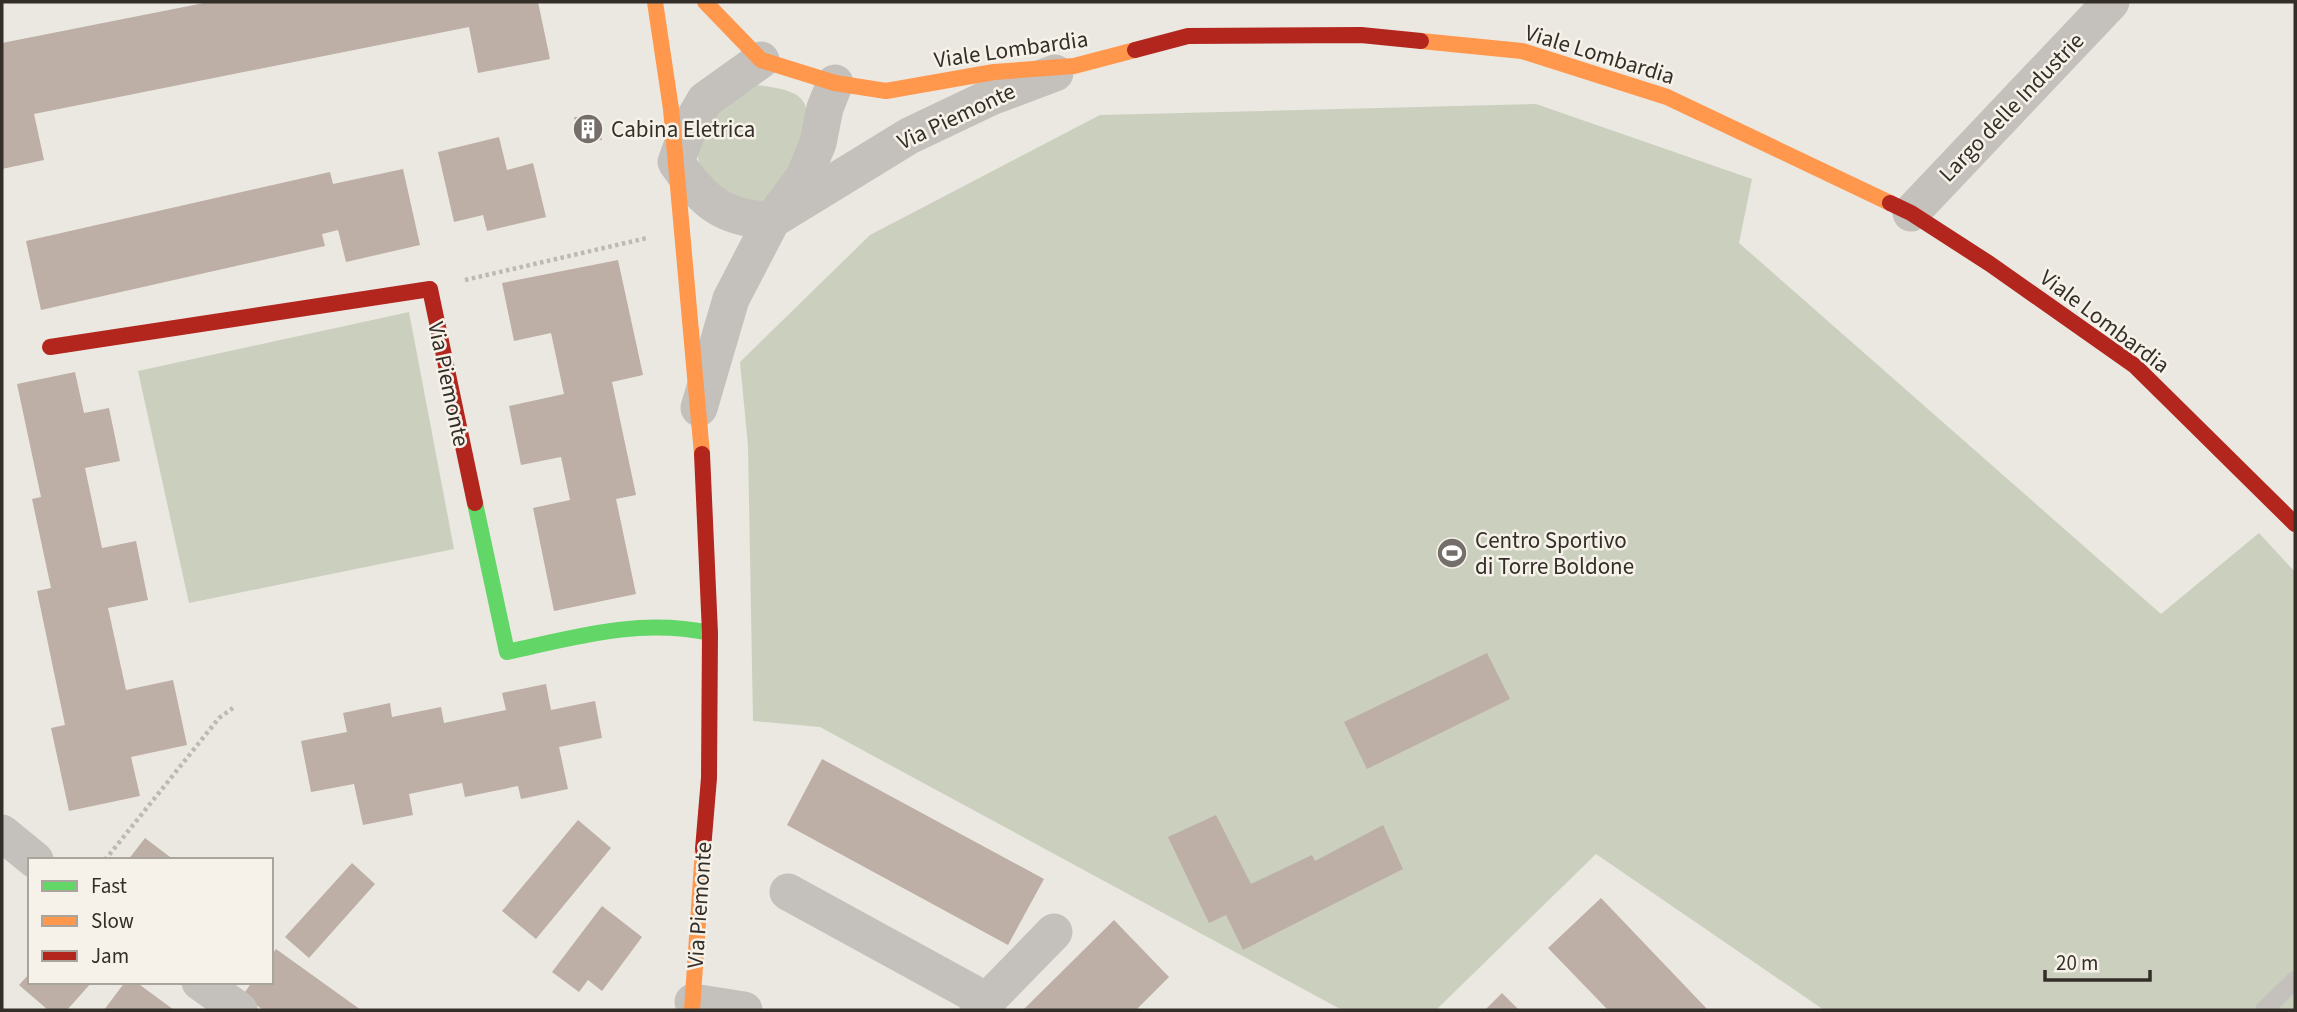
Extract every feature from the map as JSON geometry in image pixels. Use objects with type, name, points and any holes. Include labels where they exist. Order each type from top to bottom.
[{"type":"street","name":"Via Piemonte","points":[[654,2],[671,108],[676,162],[702,459],[710,633],[709,778],[696,924],[692,1006]]},
{"type":"street","name":"Viale Lombardia","points":[[705,2],[761,60],[835,82],[886,91],[994,72],[1074,66],[1188,36],[1361,36],[1522,51],[1667,97],[1911,213],[1990,264],[2135,366],[2295,524]]},
{"type":"street","name":"Largo delle Industrie","points":[[1911,213],[2111,2]]},
{"type":"street","name":"Via Piemonte","points":[[676,162],[688,130],[705,100],[761,60]]},
{"type":"street","name":"Via Piemonte","points":[[772,220],[909,135],[991,97],[1074,66]]},
{"type":"street","name":"Via Piemonte","points":[[697,415],[731,299],[772,220],[804,177],[818,143],[825,108],[835,82]]},
{"type":"street","points":[[676,162],[695,189],[719,209],[756,220],[772,220]]},
{"type":"street","name":"Via Piemonte","points":[[50,347],[429,289],[507,652],[613,629],[681,627],[710,633]]},
{"type":"street","points":[[2,833],[32,858]]},
{"type":"street","points":[[788,892],[983,1006],[1054,932]]},
{"type":"street","points":[[203,984],[239,1010]]},
{"type":"street","points":[[692,1006],[744,1010]]},
{"type":"lane","points":[[2264,1010],[2295,980]]},
{"type":"path","points":[[429,289],[651,237]]},
{"type":"path","points":[[108,858],[219,718],[233,708]]},
{"type":"green space","points":[[757,85],[795,94],[804,103],[807,116],[799,148],[767,206],[734,200],[701,168],[697,155],[713,115]]},
{"type":"green space","name":"Centro Sportivo di Torre Boldone","points":[[1536,104],[1752,179],[1739,243],[2161,614],[2259,533],[2295,572],[2295,1010],[1824,1010],[1596,854],[1436,1010],[1342,1010],[820,727],[753,721],[748,446],[740,362],[870,235],[1100,115]]},
{"type":"green space","points":[[409,312],[454,549],[189,603],[138,371]]},
{"type":"building","points":[[209,2],[538,2],[550,59],[478,73],[469,27],[34,114],[44,160],[2,169],[2,43]]},
{"type":"building","name":"Cabina Eletrica","points":[[597,116],[602,140],[580,142],[574,117]]},
{"type":"building","points":[[499,137],[507,170],[533,163],[546,217],[487,231],[483,215],[454,222],[438,152]]},
{"type":"building","points":[[403,169],[420,245],[346,262],[338,230],[322,234],[325,246],[41,310],[26,241],[330,172],[333,184]]},
{"type":"building","points":[[618,260],[643,375],[612,382],[636,495],[616,499],[636,594],[554,611],[533,508],[570,500],[561,457],[521,465],[509,406],[564,394],[551,333],[514,341],[502,283]]},
{"type":"building","points":[[75,372],[84,413],[109,408],[120,461],[85,468],[102,548],[136,541],[148,600],[108,608],[126,690],[173,680],[187,745],[131,757],[140,796],[69,811],[51,728],[65,725],[37,591],[51,588],[32,499],[41,497],[17,384]]},
{"type":"building","points":[[1487,653],[1510,699],[1367,769],[1344,722]]},
{"type":"building","points":[[546,684],[551,710],[595,701],[602,738],[559,747],[568,789],[521,799],[518,786],[465,797],[462,783],[409,794],[413,815],[363,825],[354,784],[311,792],[301,741],[347,732],[343,713],[390,703],[392,717],[441,707],[444,723],[506,710],[502,693]]},
{"type":"building","points":[[822,759],[1044,879],[1008,945],[787,825]]},
{"type":"building","points":[[1216,815],[1251,884],[1312,855],[1315,861],[1383,825],[1403,869],[1243,950],[1226,915],[1209,923],[1168,837]]},
{"type":"building","points":[[578,820],[611,848],[536,939],[502,911]]},
{"type":"building","points":[[145,838],[171,858],[130,858]]},
{"type":"building","points":[[352,863],[375,884],[309,958],[285,937]]},
{"type":"building","points":[[1601,898],[1708,1010],[1608,1010],[1548,948]]},
{"type":"building","points":[[602,906],[642,937],[602,991],[588,980],[579,992],[552,972]]},
{"type":"building","points":[[1114,920],[1169,977],[1136,1010],[1023,1010]]},
{"type":"building","points":[[276,949],[361,1010],[263,1010],[243,995],[251,984],[273,984],[273,953]]},
{"type":"building","points":[[28,975],[28,984],[90,984],[67,1010],[48,1010],[19,985]]},
{"type":"building","points":[[124,984],[139,984],[174,1010],[104,1010]]},
{"type":"building","points":[[1502,993],[1519,1010],[1485,1010]]},
{"type":"traffic: fast","points":[[475,503],[507,652],[583,635],[633,628],[684,629],[710,633]]},
{"type":"traffic: slow","points":[[655,2],[671,109],[702,454]]},
{"type":"traffic: slow","points":[[705,2],[761,60],[835,83],[886,91],[994,72],[1074,66],[1135,50]]},
{"type":"traffic: slow","points":[[1421,41],[1522,51],[1667,97],[1890,203]]},
{"type":"traffic: slow","points":[[692,1010],[703,849]]},
{"type":"traffic: jam","points":[[1135,50],[1188,36],[1361,35],[1421,41]]},
{"type":"traffic: jam","points":[[1890,203],[1911,213],[1990,264],[2135,366],[2295,524]]},
{"type":"traffic: jam","points":[[50,347],[430,289],[475,503]]},
{"type":"traffic: jam","points":[[702,454],[710,633],[709,778],[703,849]]},
{"type":"place","name":"Cabina Eletrica","points":[[588,129]]},
{"type":"place","name":"Centro Sportivo di Torre Boldone","points":[[1452,553]]}]
